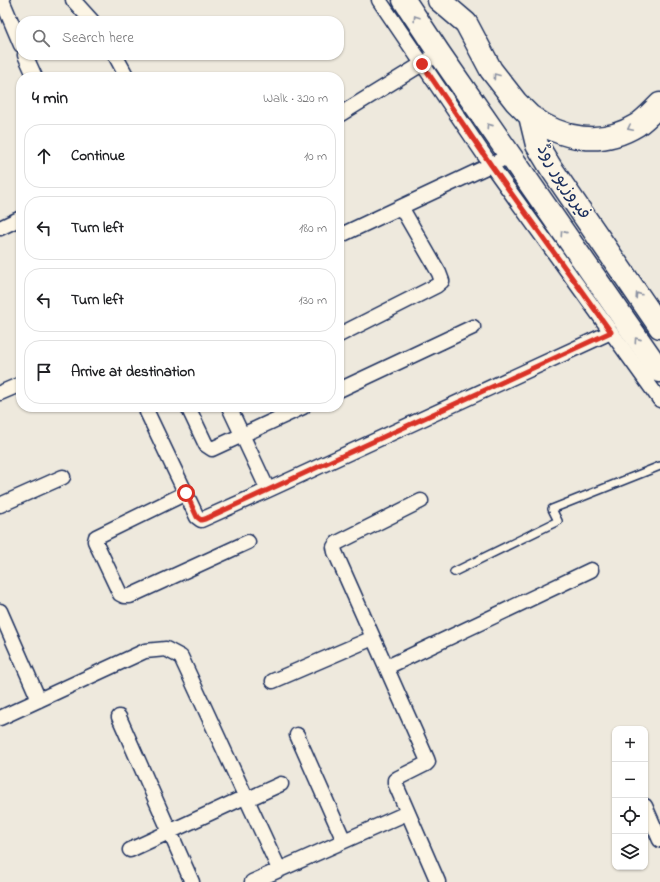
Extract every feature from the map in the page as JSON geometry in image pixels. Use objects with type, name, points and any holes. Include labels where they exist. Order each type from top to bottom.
[{"type":"highway","points":[[404,0],[431,58],[500,160],[660,371]]},
{"type":"highway","points":[[439,0],[466,23]]},
{"type":"highway","points":[[460,0],[460,6],[466,23],[491,70],[516,102],[543,126],[558,133],[574,137],[591,138],[607,136],[623,132],[638,124],[660,104]]},
{"type":"highway","name":"فیروزپور روڈ","points":[[530,116],[537,145],[551,168],[660,327]]},
{"type":"street","points":[[2,0],[16,33]]},
{"type":"street","points":[[73,0],[87,16]]},
{"type":"street","points":[[344,112],[431,58],[379,0]]},
{"type":"street","points":[[27,60],[33,72]]},
{"type":"street","points":[[118,60],[124,72]]},
{"type":"street","points":[[344,234],[500,160],[611,332],[660,400]]},
{"type":"street","points":[[344,332],[436,286],[442,281],[439,273],[401,207]]},
{"type":"street","points":[[0,228],[16,220]]},
{"type":"street","points":[[344,388],[473,327]]},
{"type":"street","points":[[148,412],[197,517],[201,520],[611,332]]},
{"type":"street","points":[[0,393],[16,386]]},
{"type":"street","points":[[190,412],[206,445],[212,449],[291,412]]},
{"type":"street","points":[[231,412],[268,490]]},
{"type":"street","points":[[0,506],[63,477]]},
{"type":"street","points":[[186,493],[94,539],[120,594],[130,596],[248,542]]},
{"type":"street","points":[[421,501],[337,543],[334,547],[334,552],[387,667],[428,762],[395,780],[395,784],[438,882]]},
{"type":"street","points":[[387,667],[590,570]]},
{"type":"street","points":[[0,611],[39,700]]},
{"type":"street","points":[[273,680],[373,638]]},
{"type":"street","points":[[0,718],[145,651],[166,649],[181,657],[279,869]]},
{"type":"street","points":[[119,717],[192,882]]},
{"type":"street","points":[[297,735],[344,841]]},
{"type":"street","points":[[130,850],[169,831],[281,784]]},
{"type":"street","points":[[252,882],[407,813]]},
{"type":"street","points":[[648,813],[660,840]]},
{"type":"lane","points":[[454,572],[558,521],[552,510],[660,466]]},
{"type":"route","points":[[186,493],[197,517],[201,520],[205,519],[611,332],[491,165],[422,64]]}]
